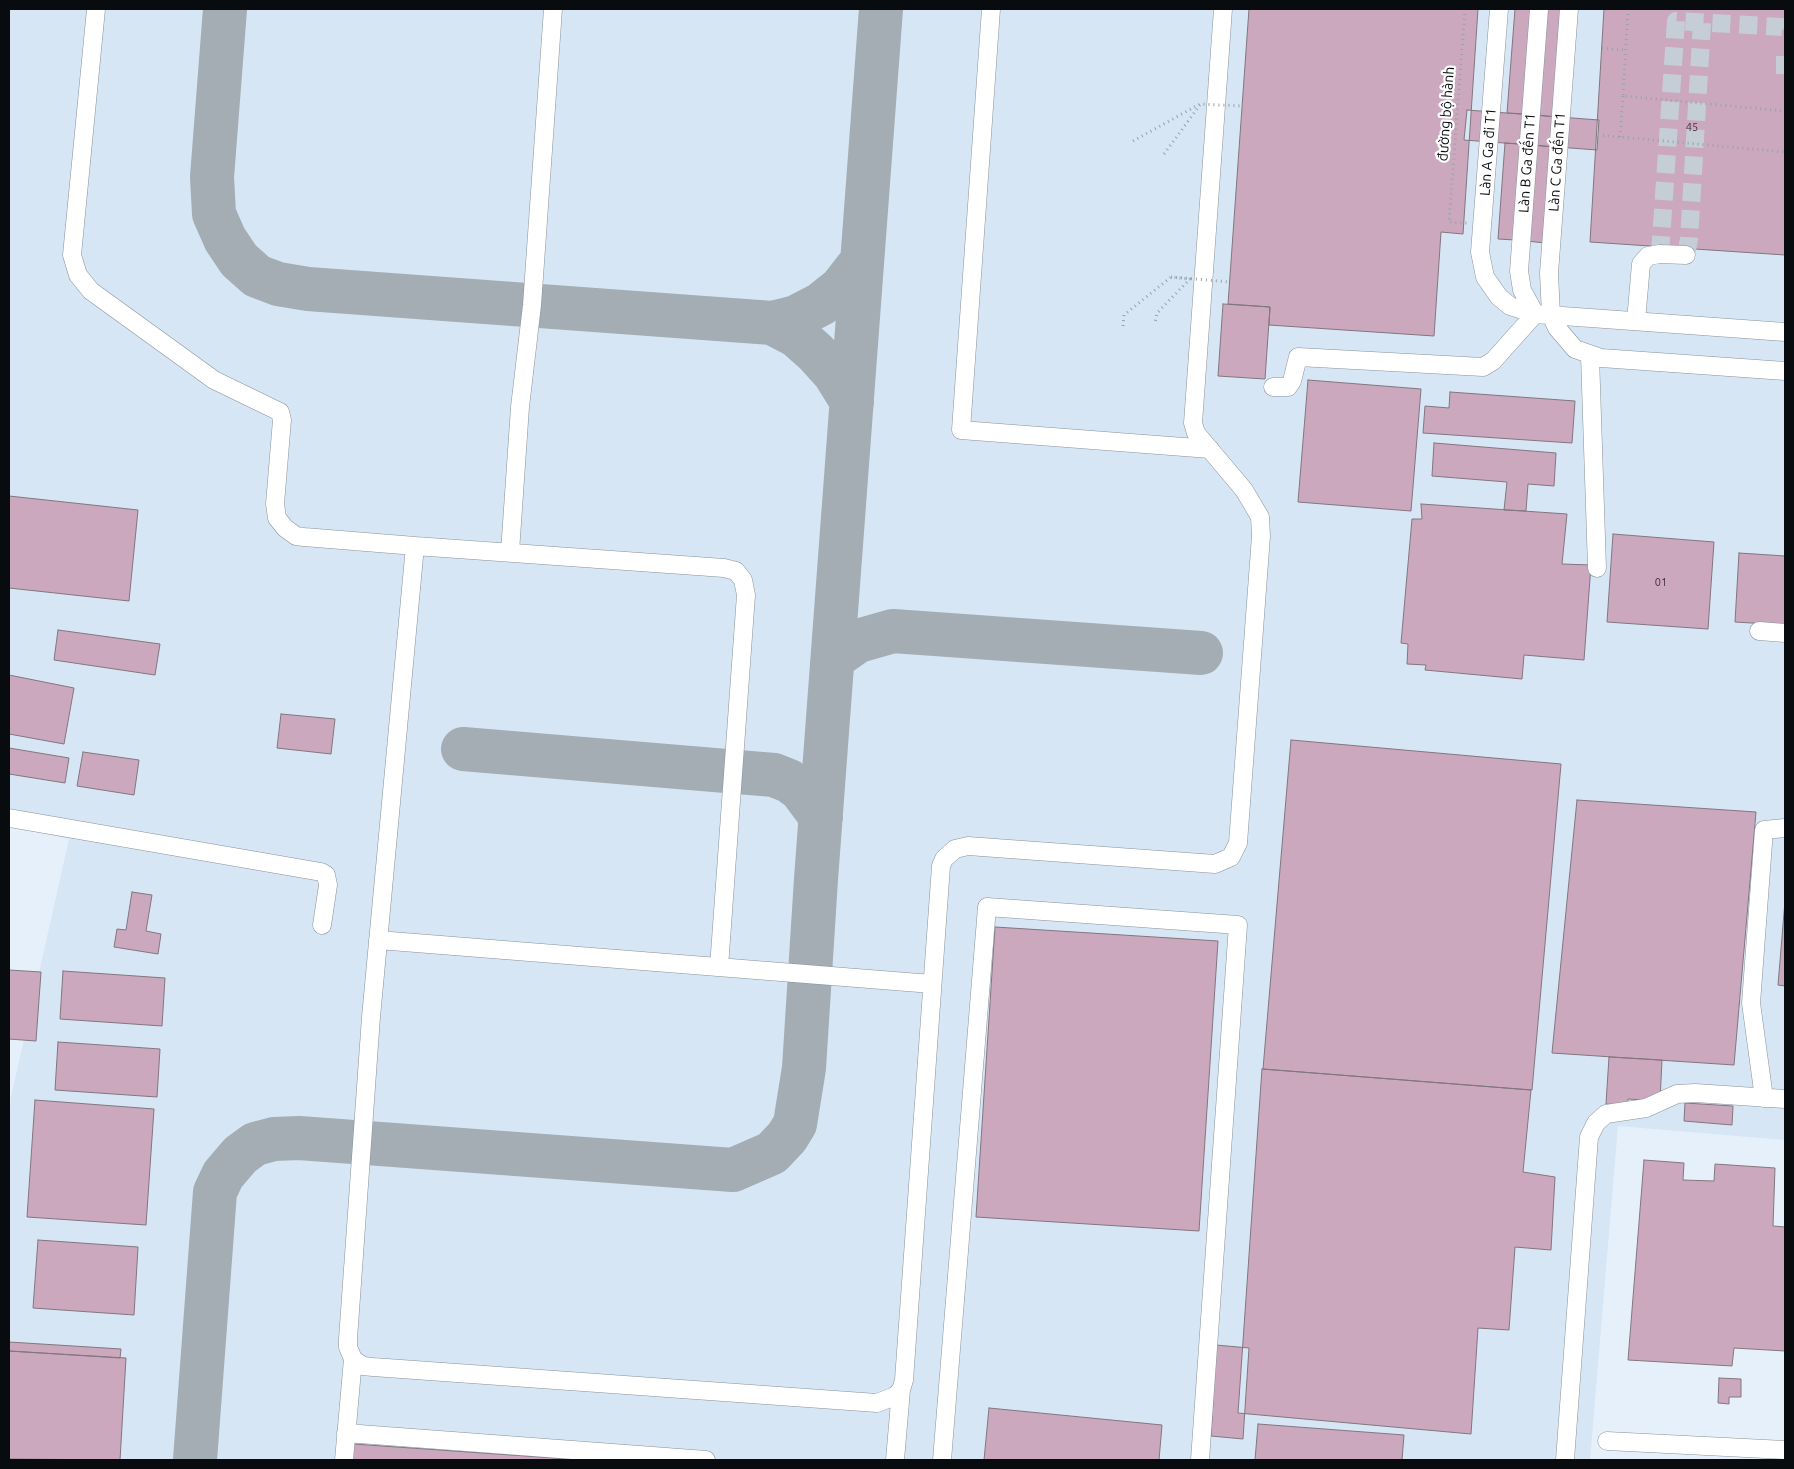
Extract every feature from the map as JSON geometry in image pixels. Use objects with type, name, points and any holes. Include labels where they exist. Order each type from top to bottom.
[{"type":"street","points":[[96,9],[72,255],[78,274],[91,291],[214,380],[280,412],[282,420],[275,504],[277,518],[285,528],[296,536],[304,537],[730,568],[743,580],[746,595],[719,967]]},
{"type":"street","points":[[510,552],[520,407],[532,305],[553,9]]},
{"type":"street","points":[[992,9],[961,430],[1210,449]]},
{"type":"street","points":[[894,1460],[901,1390],[904,1380],[941,866],[944,859],[955,849],[968,846],[1205,864],[1225,861],[1235,850],[1240,834],[1261,536],[1260,517],[1244,490],[1196,433],[1193,423],[1223,9]]},
{"type":"street","name":"Làn A Ga đi T1","points":[[1499,9],[1480,252],[1486,277],[1495,292],[1510,306],[1543,315]]},
{"type":"street","name":"Làn B Ga đến T1","points":[[1539,9],[1519,271],[1522,290],[1564,339],[1576,349],[1590,356]]},
{"type":"street","name":"Làn C Ga đến T1","points":[[1543,315],[1549,273],[1569,9]]},
{"type":"street","points":[[1636,321],[1641,264],[1648,256],[1660,254],[1686,256]]},
{"type":"street","points":[[1273,387],[1288,387],[1292,381],[1298,356],[1483,367],[1493,361],[1543,315],[1785,332]]},
{"type":"street","points":[[1598,568],[1590,356],[1785,371]]},
{"type":"street","points":[[344,1460],[353,1359],[348,1347],[348,1339],[378,940],[415,546]]},
{"type":"street","points":[[1759,631],[1785,633]]},
{"type":"street","points":[[9,818],[321,872],[326,875],[328,885],[322,925]]},
{"type":"street","points":[[1764,1098],[1751,1003],[1764,830],[1785,828]]},
{"type":"street","points":[[942,1460],[987,907],[1238,925],[1200,1460]]},
{"type":"street","points":[[378,940],[932,984]]},
{"type":"street","points":[[1565,1460],[1590,1137],[1596,1123],[1606,1114],[1646,1108],[1678,1094],[1695,1093],[1785,1099]]},
{"type":"street","points":[[353,1359],[363,1366],[373,1367],[877,1403],[886,1401],[901,1390]]},
{"type":"street","points":[[346,1433],[706,1460]]},
{"type":"street","points":[[1607,1440],[1785,1450]]},
{"type":"path","name":"đường bộ hành","points":[[1449,222],[1465,9]]},
{"type":"path","points":[[1620,137],[1628,9]]},
{"type":"path","points":[[1602,48],[1625,50]]},
{"type":"path","points":[[1623,96],[1785,111]]},
{"type":"path","points":[[1133,141],[1200,104],[1242,106]]},
{"type":"path","points":[[1164,154],[1200,104]]},
{"type":"path","points":[[1598,135],[1785,152]]},
{"type":"path","points":[[1123,326],[1124,315],[1171,277],[1230,282]]},
{"type":"path","points":[[1155,322],[1156,313],[1190,278]]},
{"type":"shaded area","points":[[9,9],[1785,9],[1785,1140],[1618,1126],[1590,1460],[9,1460],[9,1122],[11,1097],[69,839],[9,826]]},
{"type":"building","points":[[1249,9],[1478,9],[1463,234],[1441,232],[1434,336],[1269,325],[1270,307],[1228,304]]},
{"type":"building","points":[[1515,9],[1533,9],[1525,114],[1507,113]]},
{"type":"building","points":[[1545,9],[1562,9],[1554,117],[1537,115]]},
{"type":"building","points":[[1604,9],[1785,9],[1785,255],[1590,242]]},
{"type":"building","points":[[1467,110],[1599,120],[1597,150],[1464,140]]},
{"type":"building","points":[[1505,143],[1522,144],[1515,240],[1498,239]]},
{"type":"building","points":[[1534,145],[1552,147],[1545,243],[1527,241]]},
{"type":"building","points":[[1223,304],[1270,307],[1265,379],[1218,376]]},
{"type":"building","points":[[1308,380],[1421,389],[1411,511],[1298,502]]},
{"type":"building","points":[[1450,392],[1575,401],[1572,443],[1423,433],[1425,406],[1449,408]]},
{"type":"building","points":[[1434,443],[1556,453],[1554,486],[1528,484],[1526,511],[1504,510],[1507,482],[1432,476]]},
{"type":"building","points":[[9,496],[138,510],[129,601],[9,588]]},
{"type":"building","points":[[1421,504],[1567,514],[1562,564],[1591,565],[1584,660],[1524,655],[1522,679],[1425,670],[1426,665],[1407,664],[1408,644],[1401,643],[1412,519],[1422,519]]},
{"type":"building","points":[[1613,534],[1714,542],[1708,629],[1607,622]]},
{"type":"building","points":[[1739,553],[1785,556],[1785,625],[1735,622]]},
{"type":"building","points":[[58,630],[160,644],[155,675],[54,660]]},
{"type":"building","points":[[9,675],[74,688],[64,744],[9,734]]},
{"type":"building","points":[[281,714],[335,719],[331,754],[277,748]]},
{"type":"building","points":[[1291,740],[1561,764],[1532,1090],[1263,1069]]},
{"type":"building","points":[[9,748],[69,758],[65,783],[9,774]]},
{"type":"building","points":[[83,752],[139,760],[134,795],[77,786]]},
{"type":"building","points":[[1577,800],[1756,812],[1734,1065],[1552,1053]]},
{"type":"building","points":[[132,892],[152,895],[146,931],[161,934],[158,954],[114,947],[117,929],[126,930]]},
{"type":"building","points":[[1785,901],[1785,986],[1778,985]]},
{"type":"building","points":[[995,927],[1218,941],[1199,1231],[976,1217]]},
{"type":"building","points":[[9,970],[41,972],[36,1041],[9,1039]]},
{"type":"building","points":[[63,971],[165,978],[162,1026],[60,1019]]},
{"type":"building","points":[[58,1042],[160,1049],[157,1097],[55,1090]]},
{"type":"building","points":[[1609,1057],[1662,1060],[1660,1101],[1628,1099],[1627,1106],[1606,1104]]},
{"type":"building","points":[[1262,1069],[1531,1090],[1523,1172],[1555,1177],[1551,1250],[1515,1247],[1509,1330],[1478,1328],[1471,1434],[1238,1413]]},
{"type":"building","points":[[35,1100],[154,1109],[146,1225],[27,1217]]},
{"type":"building","points":[[1685,1103],[1733,1106],[1732,1125],[1684,1121]]},
{"type":"building","points":[[1644,1160],[1684,1163],[1683,1180],[1714,1181],[1715,1164],[1775,1168],[1773,1226],[1785,1227],[1785,1351],[1734,1348],[1732,1366],[1628,1360]]},
{"type":"building","points":[[38,1240],[138,1247],[134,1315],[33,1308]]},
{"type":"building","points":[[9,1342],[121,1349],[120,1358],[9,1351]]},
{"type":"building","points":[[1216,1345],[1249,1348],[1243,1439],[1211,1436]]},
{"type":"building","points":[[9,1351],[126,1358],[120,1460],[9,1459]]},
{"type":"building","points":[[1719,1378],[1741,1379],[1741,1397],[1729,1397],[1729,1404],[1718,1403]]},
{"type":"building","points":[[989,1408],[1162,1425],[1159,1460],[984,1460]]},
{"type":"building","points":[[1258,1424],[1404,1435],[1402,1460],[1255,1460]]},
{"type":"building","points":[[353,1444],[583,1460],[352,1460]]},
{"type":"taxiway","points":[[225,9],[212,177],[214,214],[225,239],[239,260],[257,276],[278,284],[308,289],[772,323],[796,317],[821,304],[841,288],[862,261]]},
{"type":"taxiway","points":[[195,1460],[215,1192],[223,1175],[240,1155],[255,1144],[274,1139],[299,1138],[733,1170],[772,1153],[787,1137],[795,1124],[804,1068],[816,879],[881,9]]},
{"type":"taxiway","points":[[772,323],[797,336],[816,353],[834,373],[852,402]]},
{"type":"taxiway","points":[[832,663],[838,655],[858,641],[893,631],[1201,653]]},
{"type":"taxiway","points":[[463,749],[774,775],[789,781],[801,790],[821,817]]},
{"type":"tunnel","points":[[1660,254],[1676,21],[1782,27],[1785,30]]},
{"type":"tunnel","points":[[1686,255],[1689,239],[1702,23]]},
{"type":"tunnel","points":[[1785,56],[1785,83]]}]
